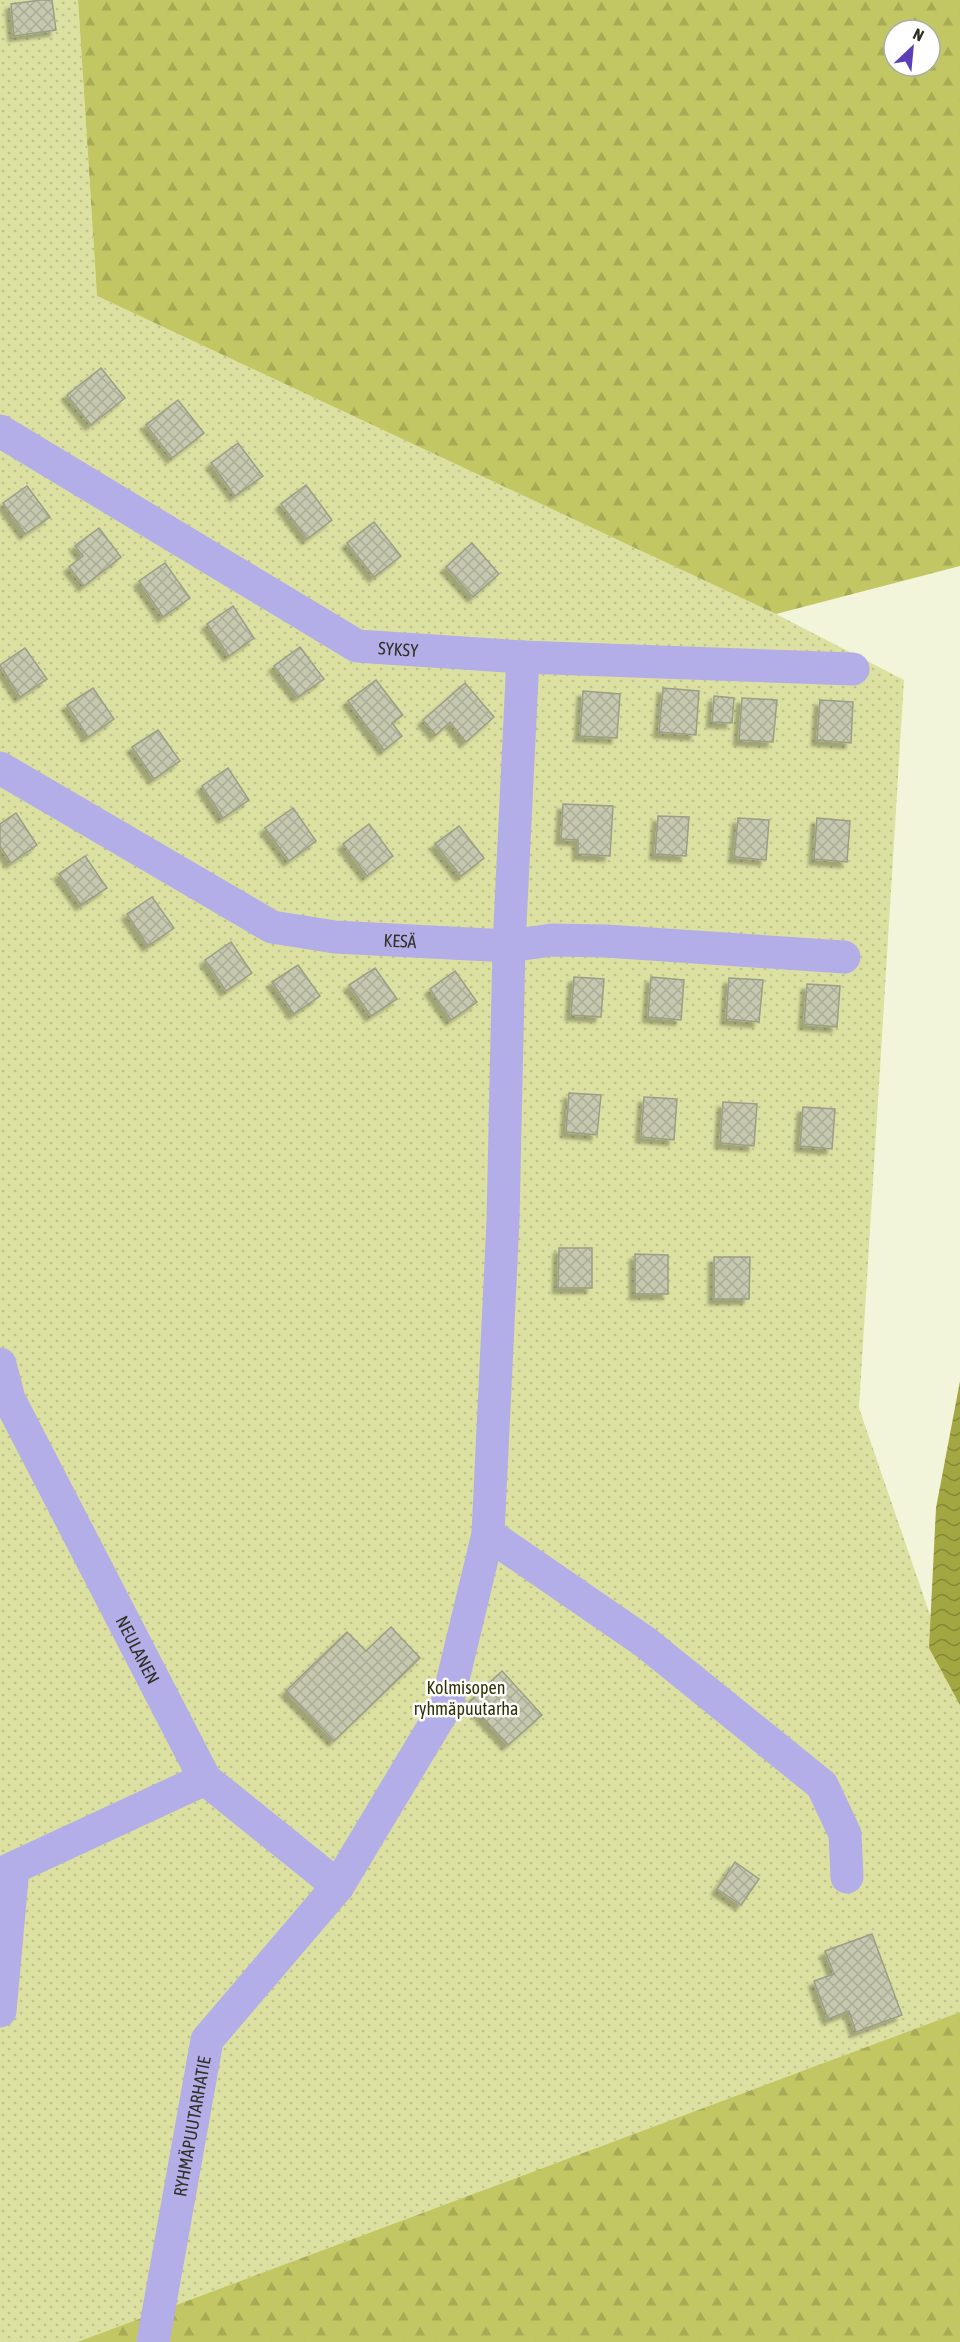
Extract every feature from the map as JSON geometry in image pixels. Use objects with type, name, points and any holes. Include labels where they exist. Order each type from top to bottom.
[{"type":"street","name":"SYKSY","points":[[0,431],[357,646],[523,657],[853,669]]},
{"type":"street","name":"RYHMÄPUUTARHATIE","points":[[153,2342],[207,2040],[338,1886],[447,1704],[488,1534],[503,1220],[509,946],[523,657]]},
{"type":"street","name":"KESÄ","points":[[0,768],[272,927],[335,937],[509,946],[552,940],[606,941],[844,957]]},
{"type":"street","name":"NEULANEN","points":[[0,1364],[9,1398],[205,1779],[338,1886]]},
{"type":"street","points":[[488,1534],[645,1642],[822,1785],[845,1834],[847,1877]]},
{"type":"street","points":[[0,2010],[6,1871],[205,1779]]},
{"type":"green space","name":"Kolmisopen ryhmäpuutarha","points":[[0,0],[78,0],[97,296],[776,614],[904,680],[859,1408],[960,1702],[960,2012],[77,2342],[0,2342]]},
{"type":"green space","points":[[78,0],[960,0],[960,566],[776,614],[97,296]]},
{"type":"green space","points":[[960,2012],[960,2342],[77,2342]]},
{"type":"water","points":[[960,1381],[960,1705],[929,1648],[936,1508]]},
{"type":"building","points":[[52,0],[56,30],[14,36],[11,4]]},
{"type":"building","points":[[101,368],[125,398],[91,425],[67,395]]},
{"type":"building","points":[[178,400],[204,433],[172,458],[146,425]]},
{"type":"building","points":[[238,443],[263,476],[235,496],[211,463]]},
{"type":"building","points":[[306,485],[332,520],[307,539],[281,504]]},
{"type":"building","points":[[27,486],[50,517],[25,534],[3,503]]},
{"type":"building","points":[[374,522],[401,556],[374,577],[347,543]]},
{"type":"building","points":[[99,528],[121,557],[84,586],[69,567],[83,556],[75,546]]},
{"type":"building","points":[[472,543],[499,574],[473,597],[446,567]]},
{"type":"building","points":[[165,563],[190,598],[163,617],[139,581]]},
{"type":"building","points":[[233,606],[254,638],[229,656],[207,624]]},
{"type":"building","points":[[300,647],[324,679],[298,697],[274,666]]},
{"type":"building","points":[[25,648],[47,679],[20,697],[0,665]]},
{"type":"building","points":[[376,680],[403,715],[392,723],[402,736],[384,750],[348,701]]},
{"type":"building","points":[[465,683],[494,717],[466,742],[450,722],[436,735],[423,720]]},
{"type":"building","points":[[93,688],[114,719],[88,737],[67,705]]},
{"type":"building","points":[[663,688],[699,691],[696,735],[659,732]]},
{"type":"building","points":[[583,691],[620,694],[617,738],[580,736]]},
{"type":"building","points":[[714,696],[734,698],[732,723],[712,722]]},
{"type":"building","points":[[742,698],[777,700],[773,742],[739,740]]},
{"type":"building","points":[[820,700],[853,702],[851,743],[817,740]]},
{"type":"building","points":[[158,730],[180,761],[154,779],[132,747]]},
{"type":"building","points":[[228,768],[249,800],[223,818],[202,786]]},
{"type":"building","points":[[563,804],[613,806],[610,856],[578,854],[578,840],[561,839]]},
{"type":"building","points":[[293,808],[316,841],[289,861],[265,828]]},
{"type":"building","points":[[16,813],[37,845],[11,863],[0,846],[0,824]]},
{"type":"building","points":[[658,816],[689,817],[686,856],[655,854]]},
{"type":"building","points":[[738,818],[769,820],[766,860],[734,857]]},
{"type":"building","points":[[817,818],[850,821],[847,862],[814,859]]},
{"type":"building","points":[[369,824],[393,856],[367,876],[343,844]]},
{"type":"building","points":[[459,826],[484,858],[461,876],[435,844]]},
{"type":"building","points":[[85,856],[107,888],[81,905],[59,874]]},
{"type":"building","points":[[152,897],[174,928],[148,946],[127,914]]},
{"type":"building","points":[[231,942],[252,973],[226,991],[205,960]]},
{"type":"building","points":[[298,965],[320,996],[294,1014],[272,982]]},
{"type":"building","points":[[375,968],[397,999],[371,1016],[349,985]]},
{"type":"building","points":[[455,971],[477,1002],[451,1020],[430,989]]},
{"type":"building","points":[[574,977],[604,979],[601,1017],[571,1015]]},
{"type":"building","points":[[651,977],[684,980],[681,1020],[648,1017]]},
{"type":"building","points":[[729,978],[763,980],[759,1022],[726,1019]]},
{"type":"building","points":[[807,984],[840,986],[837,1027],[804,1024]]},
{"type":"building","points":[[569,1093],[601,1095],[597,1135],[566,1132]]},
{"type":"building","points":[[644,1097],[677,1099],[674,1140],[641,1137]]},
{"type":"building","points":[[723,1102],[757,1104],[754,1146],[720,1143]]},
{"type":"building","points":[[803,1107],[835,1109],[832,1149],[800,1146]]},
{"type":"building","points":[[559,1248],[592,1248],[592,1288],[558,1288]]},
{"type":"building","points":[[635,1254],[668,1255],[668,1294],[635,1294]]},
{"type":"building","points":[[714,1257],[750,1257],[749,1299],[714,1299]]},
{"type":"building","points":[[391,1627],[420,1658],[334,1741],[286,1691],[347,1632],[366,1651]]},
{"type":"building","points":[[502,1671],[542,1715],[508,1745],[469,1702]]},
{"type":"building","points":[[735,1862],[759,1879],[741,1905],[717,1889]]},
{"type":"building","points":[[872,1934],[902,2015],[856,2032],[849,2011],[828,2019],[814,1981],[834,1974],[825,1951]]}]
